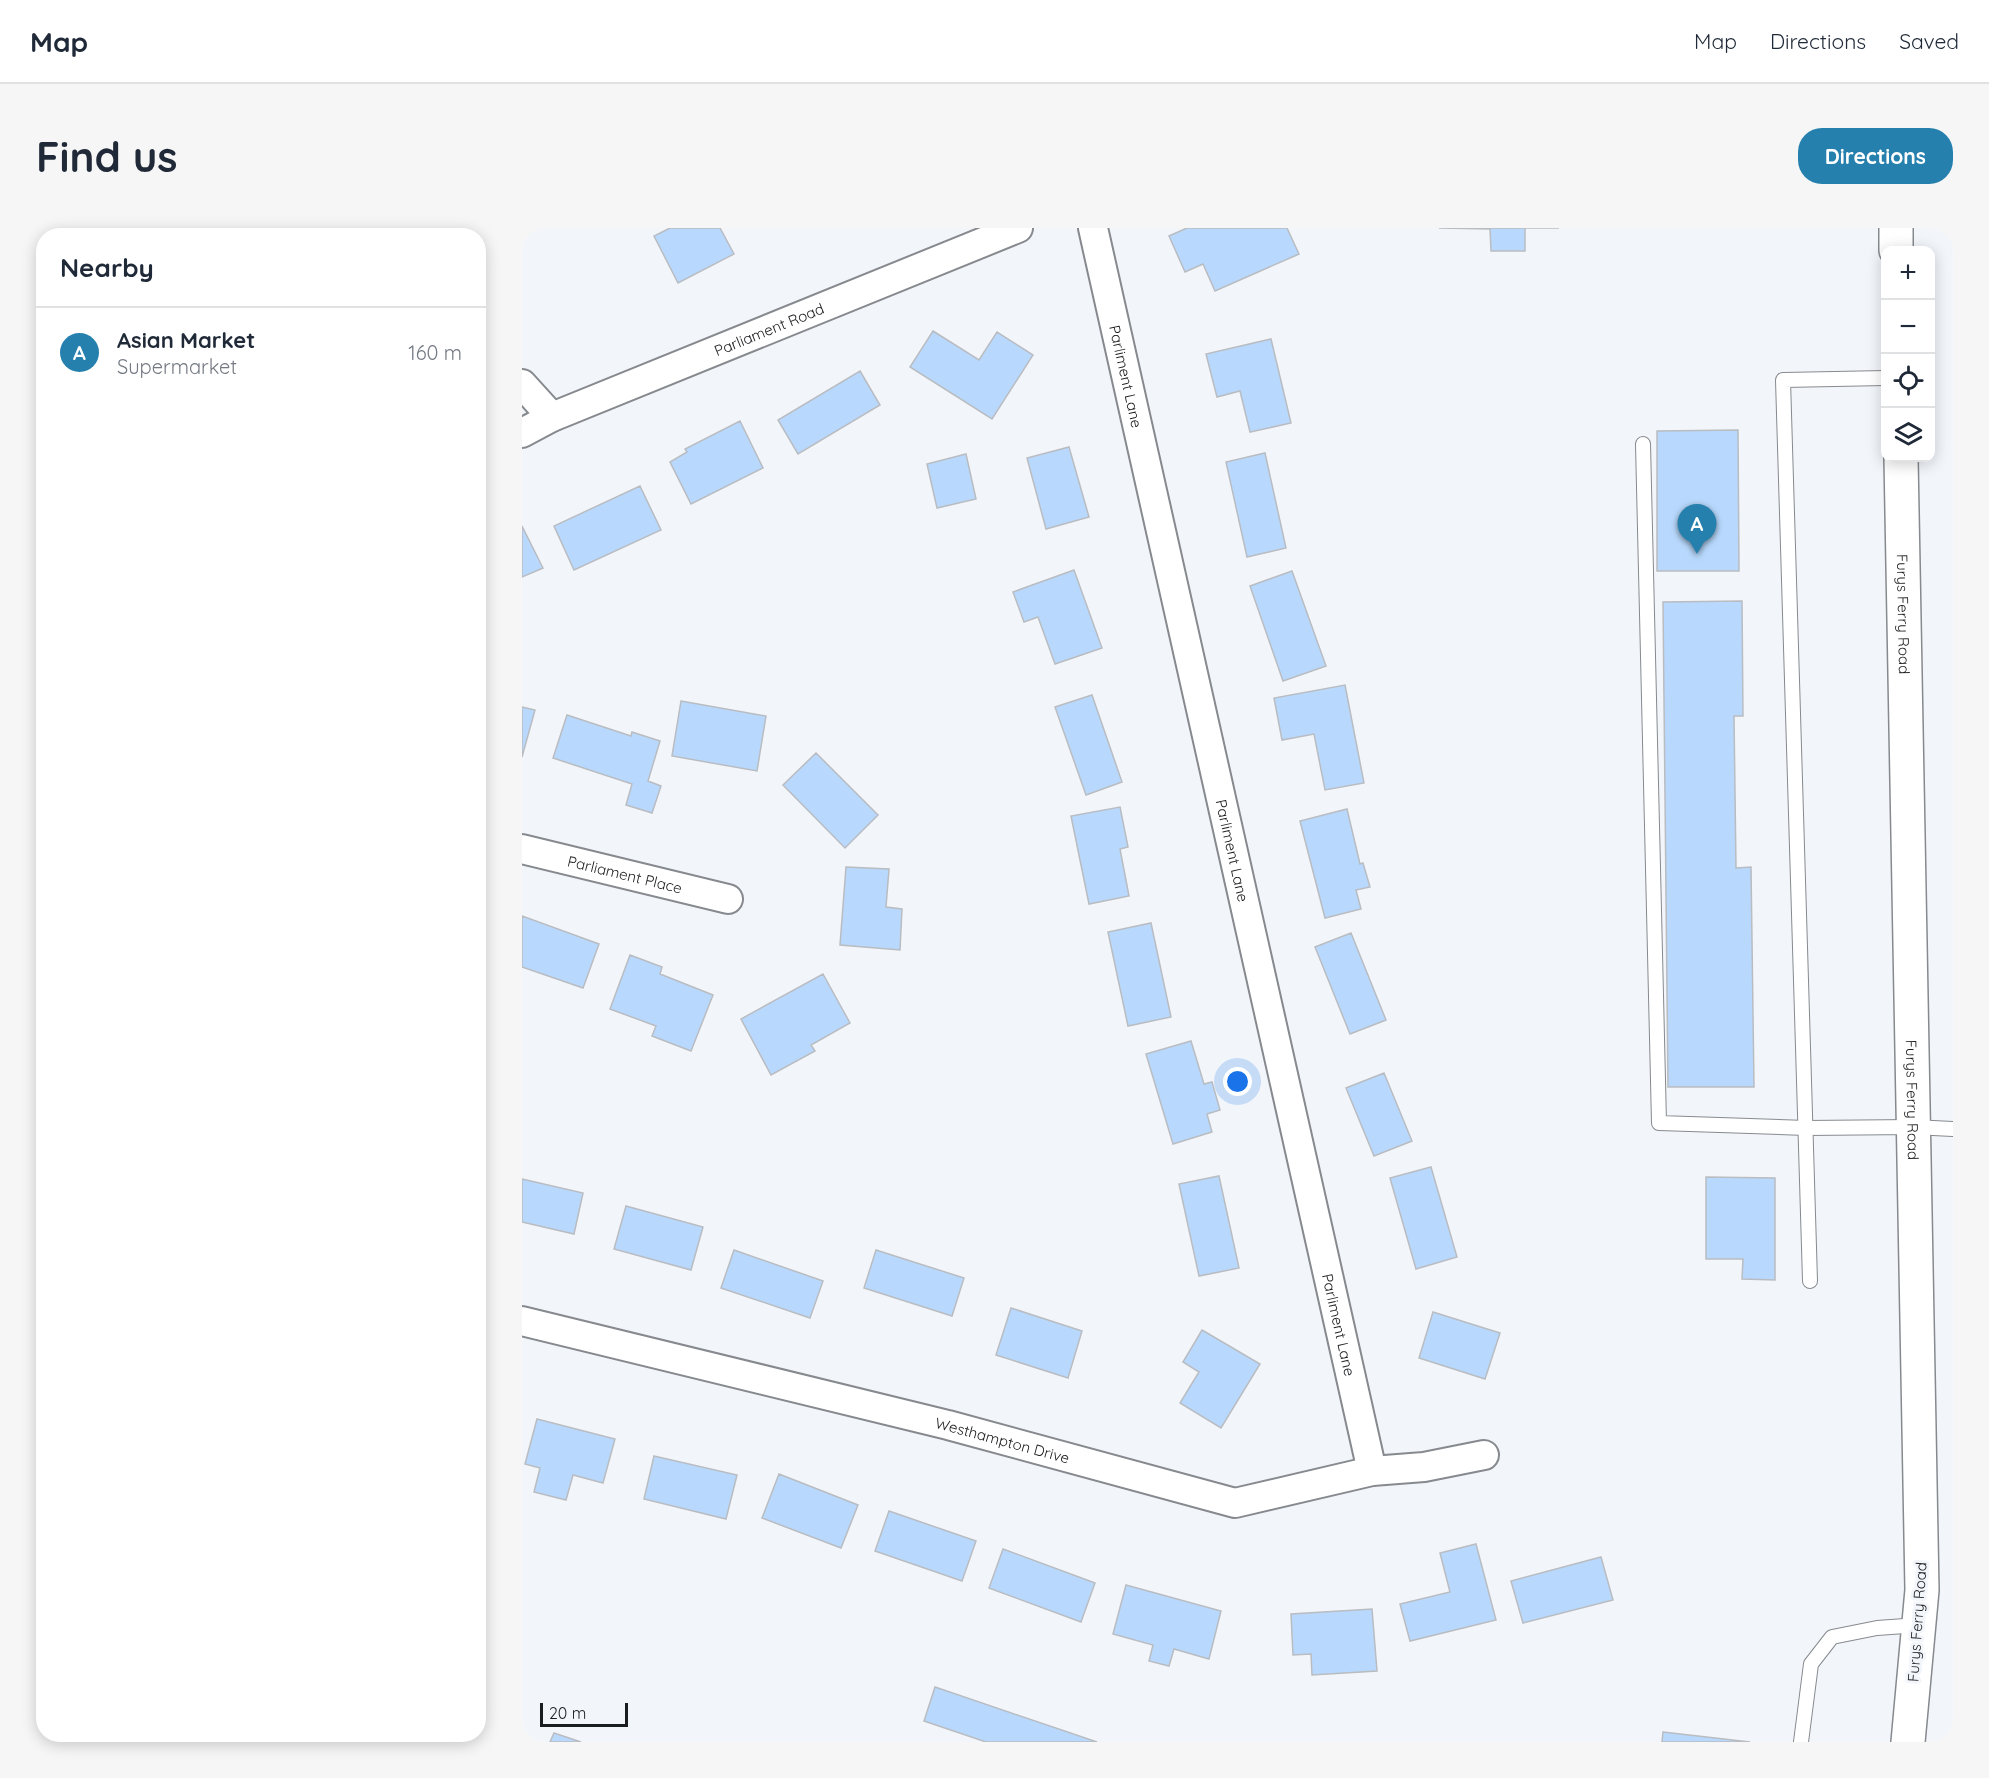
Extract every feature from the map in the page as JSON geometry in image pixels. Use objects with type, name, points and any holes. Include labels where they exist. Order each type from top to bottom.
[{"type":"main road","points":[[1896,228],[1896,246]]},
{"type":"main road","name":"Furys Ferry Road","points":[[1900,462],[1922,1590],[1908,1742]]},
{"type":"street","name":"Parliament Road","points":[[522,433],[552,417],[1018,228]]},
{"type":"street","name":"Parliment Lane","points":[[1093,228],[1372,1471]]},
{"type":"street","points":[[522,384],[552,417]]},
{"type":"street","name":"Parliament Place","points":[[522,849],[728,899]]},
{"type":"street","name":"Westhampton Drive","points":[[522,1321],[948,1425],[1235,1503],[1372,1471],[1424,1467],[1484,1455]]},
{"type":"lane","points":[[1810,1281],[1783,380],[1881,378]]},
{"type":"lane","points":[[1643,444],[1659,1123],[1806,1128],[1953,1129]]},
{"type":"lane","points":[[1801,1742],[1811,1664],[1833,1636],[1877,1628],[1919,1625]]},
{"type":"building","points":[[670,228],[720,228],[734,254],[678,283],[654,236]]},
{"type":"building","points":[[1187,228],[1287,228],[1299,254],[1215,291],[1203,264],[1185,272],[1169,236]]},
{"type":"building","points":[[1439,228],[1525,228],[1525,251],[1491,251],[1490,229]]},
{"type":"building","points":[[933,331],[979,360],[997,332],[1033,355],[992,419],[910,367]]},
{"type":"building","points":[[1271,339],[1291,423],[1250,432],[1240,391],[1217,397],[1206,354]]},
{"type":"building","points":[[860,371],[880,405],[798,454],[778,420]]},
{"type":"building","points":[[740,421],[763,468],[691,504],[670,462],[687,452],[685,449]]},
{"type":"building","points":[[1738,430],[1739,571],[1657,571],[1657,431]]},
{"type":"building","points":[[1069,447],[1089,517],[1046,529],[1027,458]]},
{"type":"building","points":[[1265,453],[1286,548],[1247,557],[1226,462]]},
{"type":"building","points":[[966,454],[976,499],[937,508],[927,464]]},
{"type":"building","points":[[640,486],[661,530],[574,570],[554,526]]},
{"type":"building","points":[[522,526],[543,568],[522,577]]},
{"type":"building","points":[[1074,570],[1102,648],[1055,664],[1038,617],[1024,622],[1013,592]]},
{"type":"building","points":[[1292,571],[1326,666],[1283,681],[1250,586]]},
{"type":"building","points":[[1742,601],[1743,716],[1734,716],[1736,868],[1751,867],[1754,1087],[1668,1087],[1663,602]]},
{"type":"building","points":[[1345,685],[1364,783],[1325,790],[1314,734],[1282,740],[1274,698]]},
{"type":"building","points":[[1092,695],[1122,782],[1086,795],[1055,707]]},
{"type":"building","points":[[681,701],[766,716],[757,771],[672,756]]},
{"type":"building","points":[[522,707],[535,710],[522,757]]},
{"type":"building","points":[[567,715],[631,736],[632,732],[660,741],[648,781],[661,786],[652,813],[626,805],[632,784],[553,758]]},
{"type":"building","points":[[816,753],[878,815],[845,848],[783,785]]},
{"type":"building","points":[[1120,807],[1128,847],[1120,849],[1129,896],[1089,904],[1071,816]]},
{"type":"building","points":[[1347,809],[1360,864],[1363,863],[1370,887],[1356,890],[1361,909],[1325,918],[1300,821]]},
{"type":"building","points":[[846,867],[889,869],[886,907],[902,909],[900,950],[840,945]]},
{"type":"building","points":[[522,916],[599,944],[583,988],[522,967]]},
{"type":"building","points":[[1151,923],[1171,1017],[1128,1026],[1108,932]]},
{"type":"building","points":[[1351,933],[1386,1020],[1350,1034],[1315,947]]},
{"type":"building","points":[[630,955],[662,967],[660,974],[713,995],[691,1051],[652,1036],[656,1026],[610,1009]]},
{"type":"building","points":[[823,974],[850,1023],[811,1045],[815,1051],[771,1075],[741,1019]]},
{"type":"building","points":[[1191,1041],[1204,1084],[1212,1082],[1220,1110],[1207,1114],[1212,1132],[1173,1144],[1146,1054]]},
{"type":"building","points":[[1384,1073],[1412,1141],[1374,1156],[1346,1088]]},
{"type":"building","points":[[1431,1167],[1457,1257],[1416,1269],[1390,1178]]},
{"type":"building","points":[[1219,1176],[1239,1268],[1199,1276],[1179,1184]]},
{"type":"building","points":[[1706,1177],[1775,1178],[1775,1280],[1742,1279],[1743,1259],[1706,1259]]},
{"type":"building","points":[[522,1179],[583,1193],[574,1234],[522,1222]]},
{"type":"building","points":[[626,1206],[703,1227],[691,1270],[614,1249]]},
{"type":"building","points":[[734,1250],[823,1281],[810,1318],[721,1288]]},
{"type":"building","points":[[876,1250],[964,1278],[952,1316],[864,1288]]},
{"type":"building","points":[[1011,1308],[1082,1331],[1068,1378],[996,1355]]},
{"type":"building","points":[[1433,1312],[1500,1333],[1485,1379],[1419,1358]]},
{"type":"building","points":[[1202,1330],[1260,1364],[1221,1428],[1180,1403],[1199,1372],[1183,1362]]},
{"type":"building","points":[[537,1419],[615,1439],[603,1483],[573,1475],[566,1500],[534,1492],[540,1468],[525,1464]]},
{"type":"building","points":[[654,1456],[737,1475],[726,1519],[644,1499]]},
{"type":"building","points":[[779,1474],[858,1505],[841,1548],[762,1518]]},
{"type":"building","points":[[889,1511],[976,1541],[962,1581],[875,1551]]},
{"type":"building","points":[[1476,1544],[1496,1620],[1410,1641],[1400,1604],[1450,1592],[1440,1553]]},
{"type":"building","points":[[1003,1549],[1095,1583],[1081,1622],[989,1588]]},
{"type":"building","points":[[1601,1557],[1613,1600],[1523,1623],[1511,1581]]},
{"type":"building","points":[[1126,1585],[1221,1611],[1209,1659],[1174,1649],[1169,1666],[1149,1661],[1153,1645],[1113,1634]]},
{"type":"building","points":[[1372,1609],[1377,1671],[1312,1675],[1311,1654],[1293,1655],[1291,1614]]},
{"type":"building","points":[[935,1687],[1097,1742],[986,1742],[924,1721]]},
{"type":"building","points":[[1663,1732],[1750,1742],[1662,1742]]},
{"type":"building","points":[[554,1733],[581,1742],[550,1742]]},
{"type":"place","name":"Asian Market","points":[[1697,554]]}]
